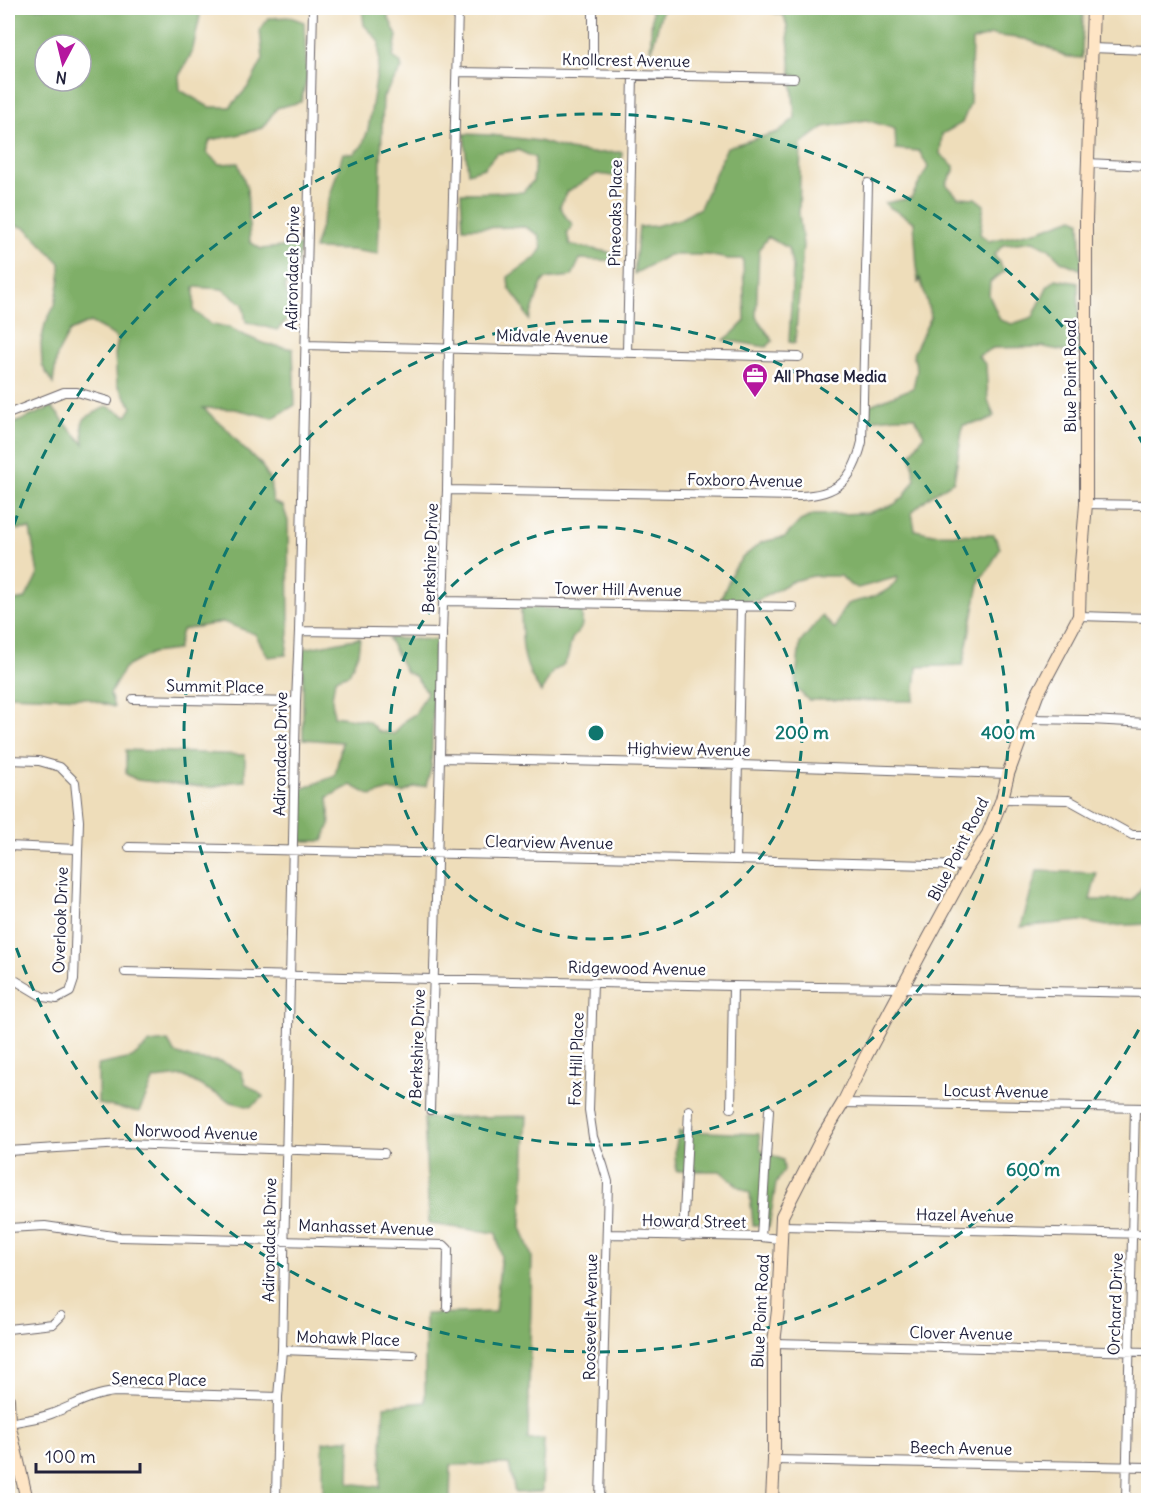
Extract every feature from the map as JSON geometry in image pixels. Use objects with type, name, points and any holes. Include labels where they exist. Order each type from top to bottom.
[{"type":"street","name":"Adirondack Drive","points":[[276,1500],[278,1397],[282,1350],[313,8]]},
{"type":"street","name":"Berkshire Drive","points":[[430,1110],[458,8]]},
{"type":"street","points":[[592,8],[593,74]]},
{"type":"street","name":"Blue Point Road","points":[[772,1500],[774,1343],[778,1310],[782,1216],[968,866],[988,834],[1037,695],[1079,616],[1086,504],[1087,164],[1093,8]]},
{"type":"street","points":[[1091,48],[1149,50]]},
{"type":"street","name":"Knollcrest Avenue","points":[[457,72],[794,78]]},
{"type":"street","name":"Pineoaks Place","points":[[627,352],[633,75]]},
{"type":"street","points":[[1087,164],[1149,166]]},
{"type":"street","name":"Foxboro Avenue","points":[[447,490],[814,496],[824,494],[843,483],[856,463],[862,442],[868,183]]},
{"type":"street","name":"Midvale Avenue","points":[[305,345],[799,357]]},
{"type":"street","points":[[8,414],[64,393],[77,392],[108,401]]},
{"type":"street","points":[[1086,504],[1149,506]]},
{"type":"street","name":"Tower Hill Avenue","points":[[444,601],[793,607]]},
{"type":"street","points":[[736,860],[741,606]]},
{"type":"street","points":[[1079,616],[1149,618]]},
{"type":"street","points":[[299,631],[442,633]]},
{"type":"street","name":"Summit Place","points":[[133,699],[296,702]]},
{"type":"street","points":[[1028,719],[1149,723]]},
{"type":"street","name":"Highview Avenue","points":[[440,758],[1008,774]]},
{"type":"street","name":"Overlook Drive","points":[[8,760],[39,761],[60,767],[75,782],[79,821],[74,980],[70,992],[57,999],[43,997],[8,976]]},
{"type":"street","points":[[1002,799],[1069,800],[1132,835],[1149,835]]},
{"type":"street","name":"Overlook Drive","points":[[8,846],[77,849]]},
{"type":"street","name":"Clearview Avenue","points":[[129,848],[968,866]]},
{"type":"street","name":"Ridgewood Avenue","points":[[125,972],[1149,993]]},
{"type":"street","name":"Fox Hill Place","points":[[593,982],[589,1110],[593,1137]]},
{"type":"street","points":[[731,1108],[733,986]]},
{"type":"street","name":"Locust Avenue","points":[[843,1103],[1149,1108]]},
{"type":"street","name":"Orchard Drive","points":[[1126,1500],[1135,1108]]},
{"type":"street","points":[[683,1237],[689,1110]]},
{"type":"street","points":[[761,1237],[769,1110]]},
{"type":"street","name":"Roosevelt Avenue","points":[[593,1137],[608,1182],[600,1500]]},
{"type":"street","name":"Norwood Avenue","points":[[8,1151],[123,1144],[384,1153]]},
{"type":"street","name":"Manhasset Avenue","points":[[8,1228],[45,1226],[120,1237],[444,1245],[448,1249],[447,1307]]},
{"type":"street","name":"Hazel Avenue","points":[[781,1233],[1149,1234]]},
{"type":"street","name":"Howard Street","points":[[607,1234],[761,1237],[781,1233]]},
{"type":"street","points":[[8,1329],[53,1324],[61,1316]]},
{"type":"street","name":"Clover Avenue","points":[[774,1343],[1149,1352]]},
{"type":"street","name":"Mohawk Place","points":[[282,1350],[413,1355]]},
{"type":"street","name":"Seneca Place","points":[[9,1423],[49,1415],[88,1398],[115,1392],[278,1397]]},
{"type":"street","points":[[8,1399],[9,1423],[27,1500]]},
{"type":"street","name":"Beech Avenue","points":[[774,1460],[1149,1467]]},
{"type":"green space","points":[[8,8],[197,8],[200,16],[192,53],[179,76],[180,90],[209,107],[230,107],[249,86],[263,59],[260,30],[268,18],[290,17],[304,22],[307,77],[301,102],[277,108],[262,128],[210,140],[206,152],[219,164],[238,163],[247,188],[250,242],[261,249],[301,245],[296,268],[285,286],[292,315],[277,330],[246,322],[243,304],[222,289],[194,287],[194,311],[212,325],[229,327],[266,344],[293,349],[295,405],[273,418],[235,409],[203,408],[261,464],[270,481],[273,502],[283,506],[288,521],[289,633],[286,655],[268,657],[255,634],[223,622],[182,630],[177,650],[152,653],[124,668],[110,694],[114,707],[86,698],[8,695],[8,602],[25,599],[38,574],[30,529],[8,530],[8,426],[52,407],[84,444],[82,424],[85,418],[107,406],[127,416],[132,407],[117,384],[115,354],[118,339],[90,322],[70,331],[57,355],[53,384],[42,365],[41,343],[45,324],[55,305],[60,279],[60,263],[26,228],[8,224]]},
{"type":"green space","points":[[362,8],[387,8],[387,14],[397,36],[393,57],[400,62],[402,68],[383,97],[378,254],[352,250],[314,249],[343,153],[353,154],[362,146],[368,130],[379,60],[379,41],[364,25]]},
{"type":"green space","points":[[647,8],[676,8],[662,10],[650,57],[652,10]]},
{"type":"green space","points":[[739,8],[1083,8],[1082,58],[1067,57],[1025,39],[991,35],[972,41],[970,104],[962,123],[942,134],[940,154],[954,166],[954,171],[946,184],[958,197],[975,198],[984,205],[980,234],[989,241],[1040,230],[1073,218],[1080,221],[1082,270],[1061,261],[1048,248],[1033,241],[1003,245],[994,255],[1005,271],[990,282],[989,295],[1000,320],[1012,324],[1033,317],[1047,287],[1056,279],[1078,283],[1080,354],[1044,347],[993,348],[978,356],[986,365],[988,400],[994,416],[987,421],[963,425],[954,481],[930,496],[912,512],[915,530],[933,534],[994,535],[1000,548],[989,569],[980,579],[963,665],[917,667],[914,701],[808,700],[795,687],[800,643],[822,616],[835,629],[847,604],[883,592],[895,583],[898,577],[858,588],[850,585],[841,576],[813,576],[793,581],[757,601],[721,599],[733,570],[742,558],[762,542],[785,537],[800,521],[813,515],[867,513],[893,505],[903,498],[915,479],[911,454],[924,435],[914,417],[868,420],[870,405],[913,388],[917,370],[913,354],[931,317],[920,278],[918,284],[914,222],[885,203],[911,198],[928,167],[919,151],[896,149],[895,129],[866,120],[824,127],[801,144],[799,214],[803,245],[795,343],[789,342],[793,267],[788,248],[768,237],[759,249],[756,317],[773,341],[766,347],[724,340],[745,321],[743,259],[707,255],[669,255],[634,274],[639,227],[655,226],[680,219],[700,208],[727,147],[778,132],[795,118],[787,26],[784,16],[767,10]]},
{"type":"green space","points":[[464,134],[539,141],[569,150],[593,153],[622,152],[620,177],[597,174],[568,191],[560,206],[573,225],[567,233],[570,245],[609,252],[617,261],[580,259],[572,276],[545,279],[529,320],[509,288],[508,277],[535,258],[542,248],[539,235],[525,227],[463,228],[461,193],[523,192],[533,181],[535,158],[518,150],[496,154],[484,168],[468,173]]},
{"type":"green space","points":[[521,608],[582,609],[581,628],[572,639],[566,662],[553,671],[541,692],[526,661],[522,641]]},
{"type":"green space","points":[[360,638],[358,653],[349,674],[335,679],[332,699],[334,716],[368,721],[378,731],[394,734],[405,720],[415,714],[427,692],[415,676],[406,672],[388,638],[436,640],[431,768],[426,786],[415,787],[403,793],[389,790],[371,796],[351,785],[328,797],[330,824],[323,841],[299,841],[301,789],[335,776],[342,742],[303,739],[303,649]]},
{"type":"green space","points":[[126,750],[245,755],[245,781],[230,782],[214,787],[137,780],[126,774]]},
{"type":"green space","points":[[1037,871],[1097,873],[1090,900],[1133,900],[1148,879],[1148,924],[1107,926],[1081,921],[1021,927]]},
{"type":"green space","points":[[168,1041],[175,1053],[193,1059],[222,1062],[241,1071],[245,1083],[264,1097],[250,1107],[231,1102],[183,1076],[154,1079],[139,1112],[98,1104],[98,1065],[132,1058],[150,1043]]},
{"type":"green space","points":[[527,1116],[521,1227],[532,1257],[528,1440],[544,1439],[542,1492],[515,1493],[509,1464],[451,1465],[450,1500],[323,1500],[323,1442],[350,1439],[349,1483],[380,1487],[384,1406],[425,1402],[425,1314],[495,1312],[501,1256],[496,1233],[429,1224],[424,1118]]},
{"type":"green space","points":[[679,1131],[759,1134],[761,1150],[783,1160],[784,1170],[776,1184],[769,1227],[753,1225],[750,1193],[720,1171],[676,1171],[675,1150]]},
{"type":"place","name":"All Phase Media","points":[[755,399]]}]
